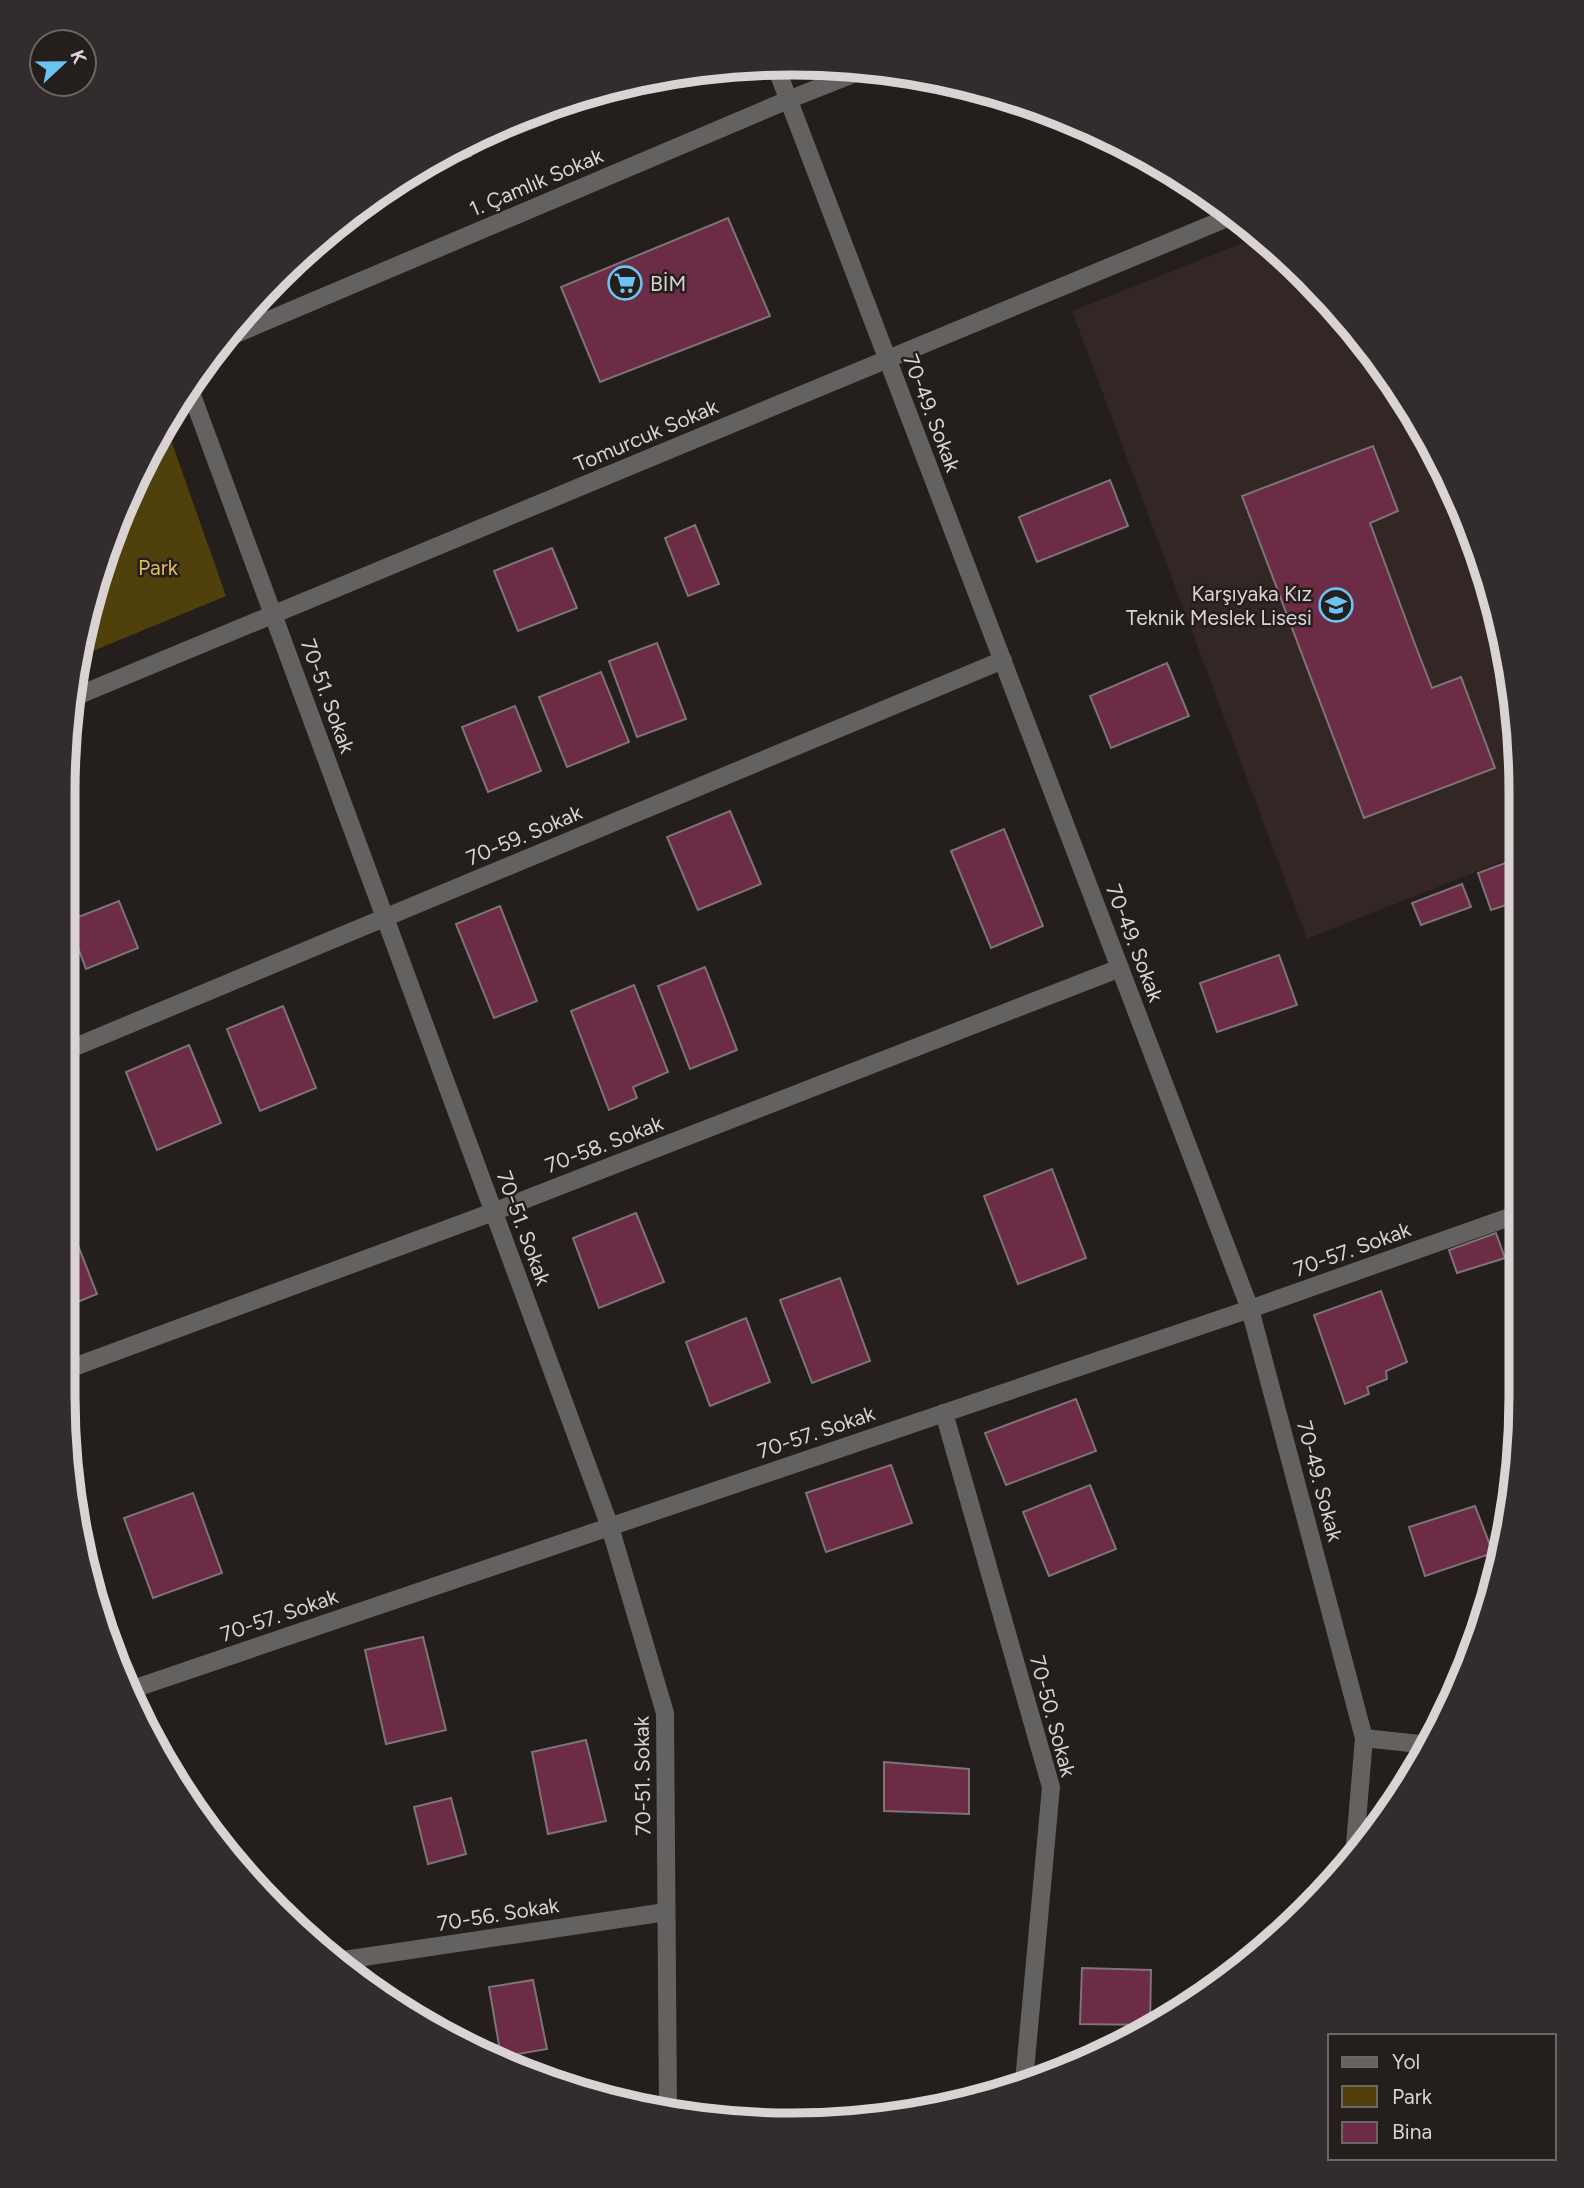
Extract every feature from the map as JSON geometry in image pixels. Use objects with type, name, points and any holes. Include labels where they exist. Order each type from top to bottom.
[{"type":"street","name":"70-49. Sokak","points":[[779,76],[1250,1309],[1364,1738],[1356,1839]]},
{"type":"street","name":"1. Çamlık Sokak","points":[[243,331],[845,77]]},
{"type":"street","name":"Tomurcuk Sokak","points":[[82,694],[1224,220]]},
{"type":"street","name":"70-51. Sokak","points":[[193,398],[610,1527],[665,1713],[668,2102]]},
{"type":"street","name":"70-59. Sokak","points":[[75,1047],[1003,660]]},
{"type":"street","name":"70-58. Sokak","points":[[75,1367],[493,1212],[1120,968]]},
{"type":"street","name":"70-57. Sokak","points":[[138,1687],[1250,1309],[1509,1216]]},
{"type":"street","name":"70-50. Sokak","points":[[944,1413],[1051,1787],[1025,2074]]},
{"type":"street","points":[[1364,1738],[1418,1744]]},
{"type":"street","name":"70-56. Sokak","points":[[349,1959],[666,1912]]},
{"type":"shaded area","name":"Karşıyaka Kız Teknik Meslek Lisesi","points":[[1249,240],[1299,285],[1361,356],[1413,434],[1435,475],[1471,562],[1484,606],[1503,698],[1509,792],[1509,859],[1307,939],[1072,311]]},
{"type":"green space","name":"Park","points":[[170,436],[226,596],[89,653],[113,562],[149,475]]},
{"type":"building","points":[[547,119],[548,122],[504,139],[503,137]]},
{"type":"building","points":[[469,152],[471,156],[437,170]]},
{"type":"building","points":[[728,218],[770,316],[600,382],[561,287]]},
{"type":"building","points":[[1373,446],[1398,511],[1370,523],[1416,647],[1432,688],[1461,677],[1495,768],[1364,818],[1242,496]]},
{"type":"building","points":[[1110,480],[1128,526],[1037,562],[1019,517]]},
{"type":"building","points":[[695,525],[719,584],[688,596],[665,538]]},
{"type":"building","points":[[552,548],[577,608],[518,631],[494,571]]},
{"type":"building","points":[[657,643],[686,719],[637,737],[609,661]]},
{"type":"building","points":[[1167,663],[1189,716],[1111,748],[1090,696]]},
{"type":"building","points":[[601,672],[629,742],[567,767],[539,697]]},
{"type":"building","points":[[515,706],[541,771],[488,792],[462,727]]},
{"type":"building","points":[[730,811],[761,884],[698,910],[667,837]]},
{"type":"building","points":[[1004,829],[1043,926],[991,948],[951,851]]},
{"type":"building","points":[[1509,862],[1509,904],[1491,910],[1478,873]]},
{"type":"building","points":[[1462,884],[1471,907],[1421,925],[1412,903]]},
{"type":"building","points":[[119,901],[138,948],[86,969],[75,940],[75,918]]},
{"type":"building","points":[[500,906],[537,1001],[494,1018],[456,924]]},
{"type":"building","points":[[1279,955],[1297,1005],[1217,1032],[1200,983]]},
{"type":"building","points":[[705,967],[737,1050],[690,1069],[658,986]]},
{"type":"building","points":[[634,985],[668,1072],[633,1087],[637,1098],[609,1110],[571,1011]]},
{"type":"building","points":[[283,1006],[316,1088],[260,1111],[227,1029]]},
{"type":"building","points":[[189,1045],[221,1123],[157,1150],[126,1072]]},
{"type":"building","points":[[1052,1169],[1086,1258],[1018,1284],[984,1196]]},
{"type":"building","points":[[636,1213],[664,1282],[599,1308],[573,1238]]},
{"type":"building","points":[[1496,1233],[1505,1258],[1457,1273],[1449,1250]]},
{"type":"building","points":[[75,1238],[97,1294],[75,1303]]},
{"type":"building","points":[[840,1278],[870,1361],[812,1383],[780,1300]]},
{"type":"building","points":[[1381,1291],[1407,1362],[1386,1371],[1387,1379],[1367,1387],[1369,1394],[1345,1404],[1314,1315]]},
{"type":"building","points":[[746,1318],[770,1382],[710,1406],[686,1342]]},
{"type":"building","points":[[1076,1399],[1096,1451],[1006,1485],[985,1433]]},
{"type":"building","points":[[891,1465],[912,1523],[826,1552],[806,1493]]},
{"type":"building","points":[[1090,1485],[1116,1549],[1049,1576],[1023,1512]]},
{"type":"building","points":[[193,1493],[222,1573],[153,1598],[124,1518]]},
{"type":"building","points":[[1475,1506],[1492,1550],[1491,1554],[1425,1576],[1409,1527]]},
{"type":"building","points":[[423,1637],[446,1730],[386,1744],[365,1650]]},
{"type":"building","points":[[586,1740],[606,1821],[548,1834],[532,1752]]},
{"type":"building","points":[[884,1762],[969,1769],[969,1814],[884,1811]]},
{"type":"building","points":[[451,1798],[466,1854],[428,1864],[414,1807]]},
{"type":"building","points":[[1082,1968],[1151,1970],[1150,2017],[1135,2025],[1080,2024]]},
{"type":"building","points":[[533,1980],[547,2049],[512,2055],[500,2050],[489,1987]]},
{"type":"place","name":"BİM","points":[[625,283]]},
{"type":"place","name":"Karşıyaka Kız Teknik Meslek Lisesi","points":[[1336,605]]}]
